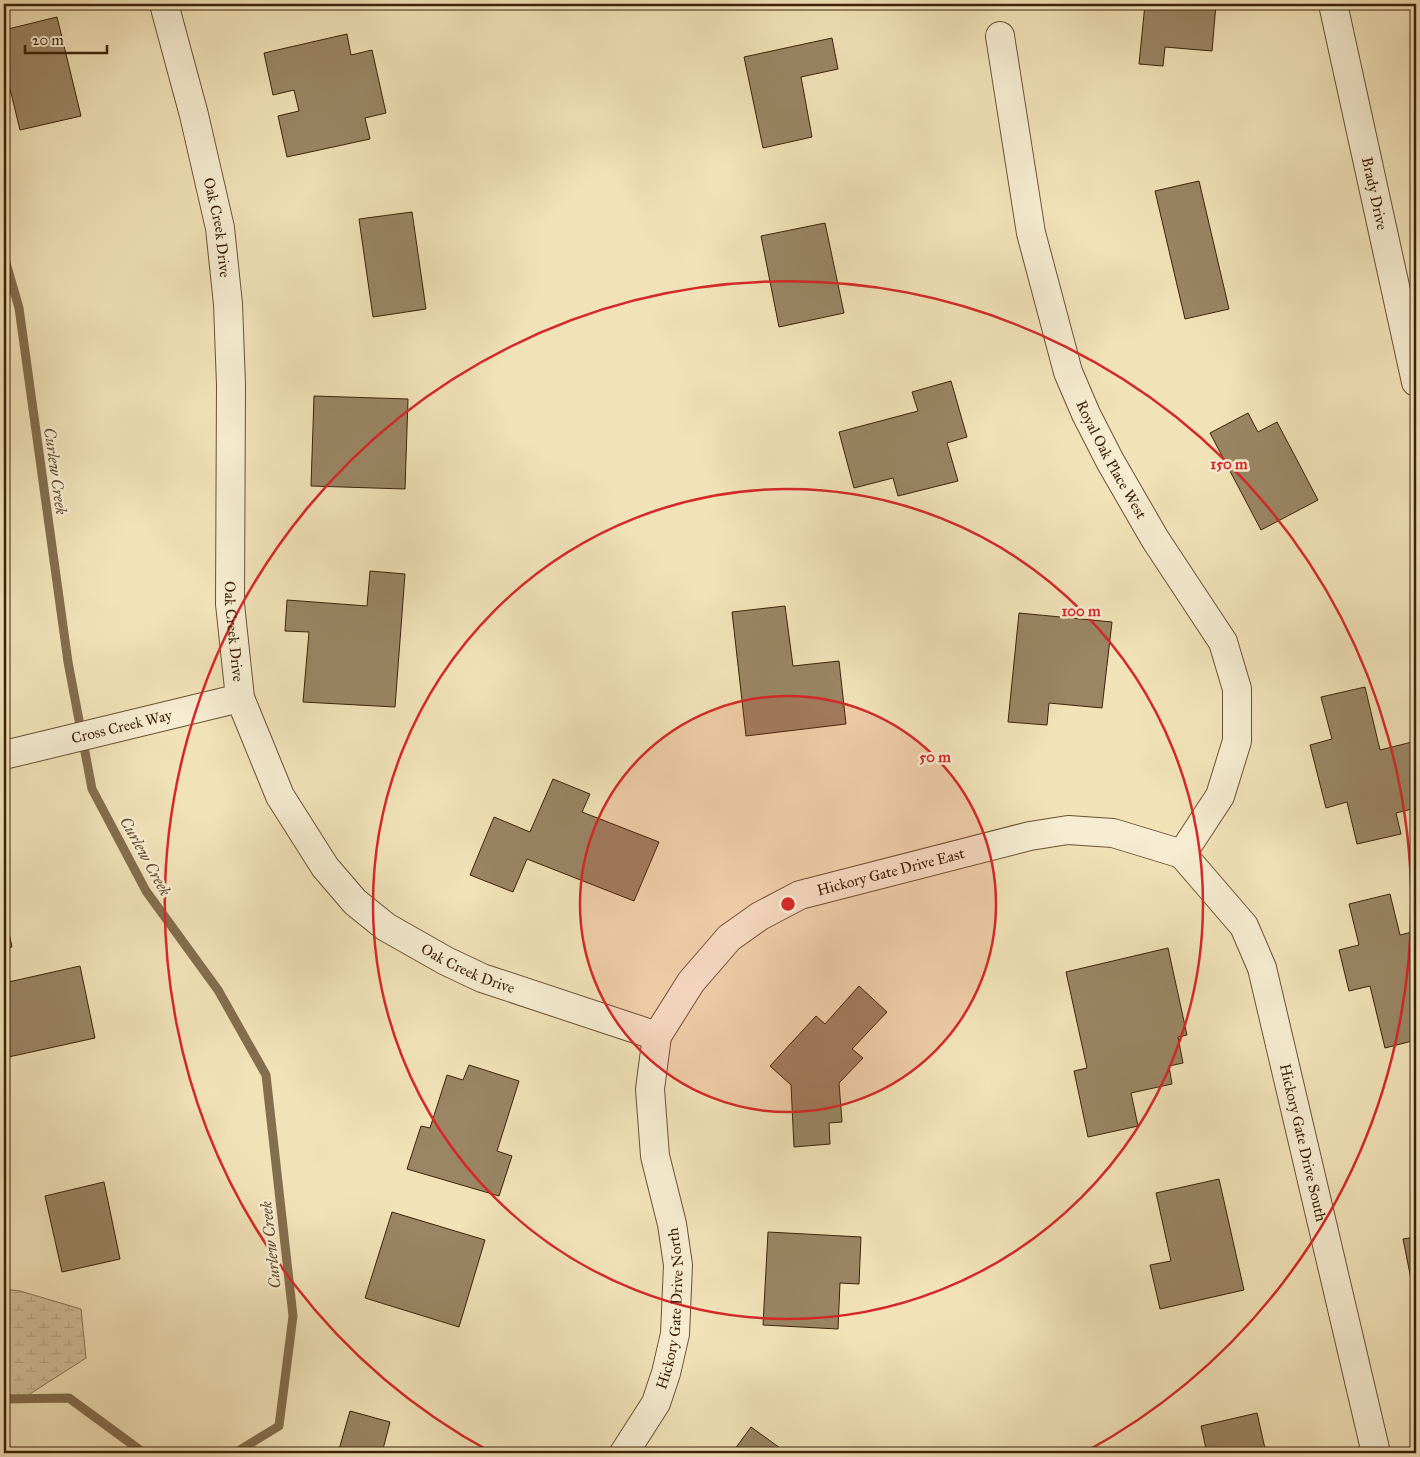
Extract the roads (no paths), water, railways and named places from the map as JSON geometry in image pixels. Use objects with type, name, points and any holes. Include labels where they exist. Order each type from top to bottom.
[{"type":"street","name":"Oak Creek Drive","points":[[164,4],[194,115],[220,228],[228,304],[231,385],[230,604],[240,698],[280,796],[325,867],[355,902],[386,926],[446,961],[482,978],[657,1036]]},
{"type":"street","name":"Brady Drive","points":[[1334,4],[1416,382]]},
{"type":"street","name":"Royal Oak Place West","points":[[1000,36],[1031,234],[1068,372],[1086,414],[1155,540],[1223,642],[1237,690],[1237,741],[1220,796],[1182,854]]},
{"type":"street","name":"Cross Creek Way","points":[[4,755],[240,698]]},
{"type":"street","name":"Hickory Gate Drive East","points":[[657,1036],[690,982],[729,938],[760,916],[800,896],[1030,836],[1068,830],[1113,832],[1182,854]]},
{"type":"street","name":"Hickory Gate Drive South","points":[[1182,854],[1244,926],[1262,968],[1376,1453]]},
{"type":"street","name":"Hickory Gate Drive North","points":[[624,1453],[656,1402],[666,1373],[675,1334],[678,1265],[672,1224],[655,1156],[650,1089],[657,1036]]},
{"type":"waterway","name":"Curlew Creek","points":[[4,256],[19,308],[68,662],[92,789],[146,891],[218,990],[266,1075],[293,1316],[279,1426],[235,1453]]},
{"type":"waterway","name":"Curlew Creek","points":[[4,1399],[69,1398],[144,1453]]}]
